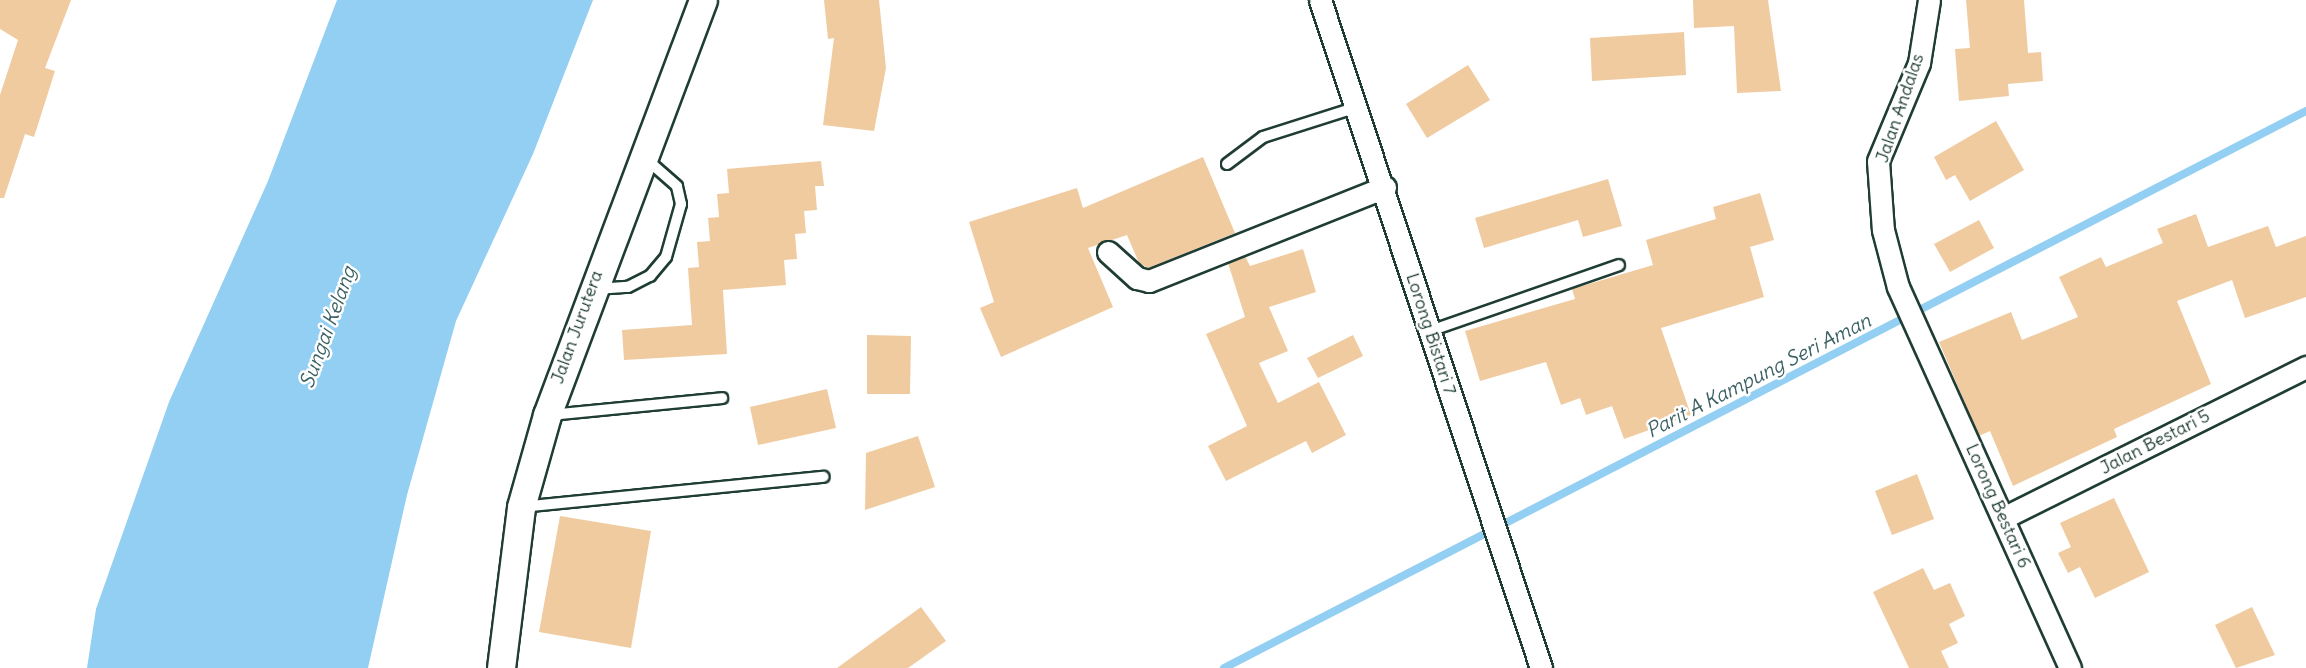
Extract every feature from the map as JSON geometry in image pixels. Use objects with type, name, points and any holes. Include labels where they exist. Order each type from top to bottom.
[{"type":"street","name":"Jalan Jurutera","points":[[501,668],[521,507],[547,415],[590,289],[703,0]]},
{"type":"street","name":"Lorong Bistari 7","points":[[1320,0],[1385,187],[1541,668]]},
{"type":"street","name":"Jalan Andalas","points":[[1924,345],[1898,287],[1883,230],[1878,161],[1919,63],[1929,0]]},
{"type":"street","points":[[1108,252],[1149,281],[1385,187]]},
{"type":"street","name":"Lorong Bestari 6","points":[[1924,345],[2070,668]]},
{"type":"street","name":"Jalan Bestari 5","points":[[2003,518],[2306,367]]},
{"type":"lane","points":[[1227,164],[1263,137],[1357,106]]},
{"type":"lane","points":[[590,289],[628,287],[650,276],[666,257],[681,204],[677,186],[642,155]]},
{"type":"lane","points":[[1430,331],[1619,265]]},
{"type":"lane","points":[[547,415],[722,398]]},
{"type":"lane","points":[[521,507],[825,477]]},
{"type":"water","name":"Sungai Kelang","points":[[337,0],[593,0],[533,154],[456,321],[407,495],[368,668],[87,668],[96,609],[169,402],[268,181]]},
{"type":"building","points":[[0,0],[71,0],[45,68],[55,71],[34,137],[25,134],[4,198],[0,198],[0,95],[18,40],[0,29]]},
{"type":"building","points":[[824,0],[879,0],[886,68],[874,131],[823,125],[834,38],[828,39]]},
{"type":"building","points":[[1693,0],[1768,0],[1781,91],[1737,93],[1734,26],[1694,28]]},
{"type":"building","points":[[1966,0],[2024,0],[2028,53],[2041,52],[2043,81],[2008,84],[2009,96],[1959,101],[1955,49],[1970,48]]},
{"type":"building","points":[[1684,32],[1686,75],[1592,81],[1590,38]]},
{"type":"building","points":[[1468,65],[1490,100],[1427,138],[1406,104]]},
{"type":"building","points":[[1996,121],[2024,170],[1970,201],[1955,175],[1946,180],[1934,157]]},
{"type":"building","points":[[1203,157],[1235,233],[1148,268],[1139,263],[1127,235],[1088,248],[1113,307],[1001,357],[980,308],[994,302],[969,222],[1077,188],[1083,208]]},
{"type":"building","points":[[821,161],[824,186],[815,186],[817,210],[804,211],[806,233],[795,234],[797,259],[784,260],[786,285],[723,290],[727,354],[624,360],[622,330],[692,325],[688,268],[699,267],[697,242],[710,241],[708,218],[719,217],[717,194],[729,193],[727,169]]},
{"type":"building","points":[[1608,179],[1622,226],[1583,237],[1578,220],[1484,248],[1475,218]]},
{"type":"building","points":[[1760,193],[1774,240],[1750,247],[1764,297],[1661,328],[1691,415],[1624,439],[1612,406],[1586,415],[1580,398],[1561,405],[1546,362],[1480,381],[1465,331],[1575,299],[1572,289],[1653,265],[1646,240],[1716,219],[1713,207]]},
{"type":"building","points":[[2196,214],[2208,247],[2268,226],[2276,247],[2306,236],[2306,297],[2245,318],[2232,280],[2177,301],[2211,384],[2114,429],[2117,437],[2013,486],[1990,431],[1979,436],[1939,342],[2011,312],[2022,340],[2078,317],[2059,277],[2101,257],[2106,267],[2163,243],[2157,229]]},
{"type":"building","points":[[1979,220],[1994,248],[1950,272],[1934,244]]},
{"type":"building","points":[[1303,249],[1316,292],[1269,307],[1288,351],[1259,363],[1278,403],[1319,382],[1346,435],[1312,453],[1306,441],[1226,481],[1208,446],[1247,426],[1206,334],[1245,317],[1228,263],[1245,256],[1250,266]]},
{"type":"building","points":[[867,335],[911,336],[910,394],[867,394]]},
{"type":"building","points":[[1353,335],[1363,356],[1318,378],[1307,358]]},
{"type":"building","points":[[827,389],[836,428],[758,445],[750,407]]},
{"type":"building","points":[[918,436],[935,487],[865,510],[866,453]]},
{"type":"building","points":[[1917,474],[1934,519],[1892,535],[1875,491]]},
{"type":"building","points":[[2114,498],[2149,572],[2095,598],[2080,567],[2068,573],[2058,553],[2071,547],[2060,523]]},
{"type":"building","points":[[560,516],[651,531],[631,648],[539,632]]},
{"type":"building","points":[[1923,568],[1934,590],[1950,583],[1965,616],[1949,624],[1958,643],[1941,651],[1949,668],[1909,668],[1873,592]]},
{"type":"building","points":[[921,607],[946,641],[908,668],[837,668]]},
{"type":"building","points":[[2252,607],[2275,655],[2236,668],[2215,625]]},
{"type":"waterway","name":"Parit A Kampung Seri Aman","points":[[1224,668],[2306,111]]}]
